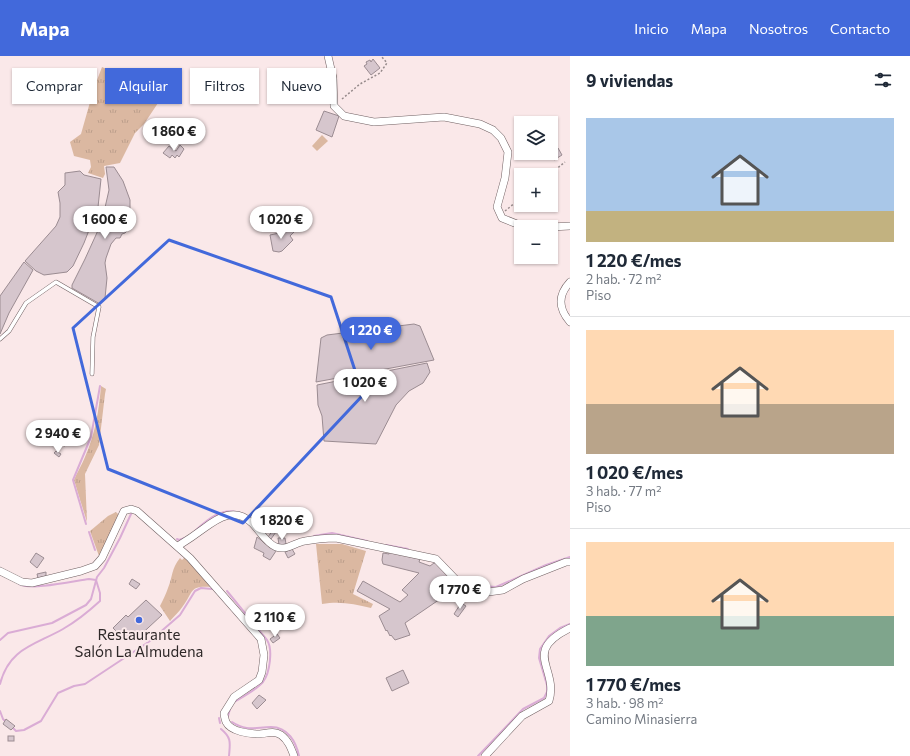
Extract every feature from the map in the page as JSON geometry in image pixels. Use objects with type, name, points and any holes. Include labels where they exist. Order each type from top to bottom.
[{"type":"street","points":[[328,56],[333,78],[334,106],[344,116],[374,122],[444,117],[480,124],[493,130],[501,138],[508,152],[505,178],[497,207],[502,218],[514,223]]},
{"type":"street","points":[[558,227],[570,226]]},
{"type":"street","points":[[570,282],[564,288],[560,301],[566,317],[570,322]]},
{"type":"street","points":[[0,571],[22,582],[32,583],[95,566],[102,558],[124,511],[128,510],[137,512],[190,558],[261,639],[263,644],[264,664],[259,680],[234,697],[224,713],[226,722],[230,726],[244,732],[256,734],[270,732],[281,735],[286,740],[294,756]]},
{"type":"street","points":[[178,546],[217,519],[234,514],[244,517],[251,522],[270,543],[276,547],[286,548],[303,541],[321,538],[336,538],[436,559],[469,593],[474,594],[503,590],[523,579],[566,562],[570,562]]},
{"type":"street","points":[[485,756],[522,716],[549,701],[552,692],[544,654],[546,647],[555,637],[570,628]]},
{"type":"lane","points":[[0,339],[9,331],[26,303],[56,282],[99,307],[94,337],[92,374]]},
{"type":"path","points":[[334,106],[360,84],[380,74],[387,63],[381,56]]},
{"type":"path","points":[[558,168],[565,162]]},
{"type":"path","points":[[501,215],[514,204]]},
{"type":"highlighted area","points":[[169,240],[331,297],[363,395],[243,523],[108,469],[73,328]]},
{"type":"green space","points":[[102,67],[105,68],[105,104],[157,104],[144,124],[135,133],[120,163],[104,166],[105,174],[103,178],[88,173],[91,167],[90,160],[74,156],[70,142],[81,134],[89,104],[97,104],[97,80]]},
{"type":"green space","points":[[322,135],[328,141],[317,151],[312,146]]},
{"type":"green space","points":[[101,386],[106,389],[99,445],[85,474],[87,522],[74,480],[84,460],[94,431]]},
{"type":"green space","points":[[116,512],[118,514],[118,519],[105,548],[99,556],[90,531],[108,516]]},
{"type":"green space","points":[[316,544],[342,544],[366,551],[353,594],[373,604],[371,608],[347,603],[322,604]]},
{"type":"green space","points":[[185,557],[212,587],[199,587],[193,590],[170,621],[160,606],[170,584],[175,566],[180,558],[182,560]]},
{"type":"building","points":[[373,59],[380,68],[371,75],[364,66],[367,64],[366,62],[370,60],[371,62]]},
{"type":"building","points":[[324,111],[339,116],[332,137],[316,130]]},
{"type":"building","points":[[180,145],[184,149],[179,157],[177,155],[175,158],[172,155],[170,158],[163,153],[169,146],[176,151]]},
{"type":"building","points":[[558,148],[562,155],[558,158]]},
{"type":"building","points":[[106,167],[114,167],[123,181],[130,200],[130,210],[128,230],[122,234],[120,238],[116,238],[111,244],[106,258],[105,263],[107,278],[105,298],[100,304],[72,288],[72,285],[100,226],[109,190]]},
{"type":"building","points":[[80,171],[84,175],[101,179],[98,207],[73,266],[67,272],[44,275],[36,271],[25,261],[56,226],[60,217],[58,192],[65,185],[65,173]]},
{"type":"building","points":[[288,228],[294,232],[290,236],[293,240],[282,251],[273,251],[270,235],[284,232]]},
{"type":"building","points":[[24,262],[33,270],[9,313],[0,334],[0,296]]},
{"type":"building","points":[[414,324],[420,326],[434,360],[316,382],[321,338],[327,335]]},
{"type":"building","points":[[427,363],[430,372],[423,383],[409,391],[396,405],[376,444],[324,441],[322,416],[318,405],[317,385]]},
{"type":"building","points":[[81,428],[85,439],[64,446],[60,436]]},
{"type":"building","points":[[56,451],[61,454],[59,457],[54,453]]},
{"type":"building","points":[[273,530],[276,532],[271,539],[268,537]]},
{"type":"building","points":[[257,537],[276,551],[270,560],[263,556],[264,553],[254,548]]},
{"type":"building","points":[[278,538],[285,538],[286,544],[279,545]]},
{"type":"building","points":[[292,549],[295,554],[288,558],[285,552]]},
{"type":"building","points":[[389,552],[420,559],[419,562],[430,566],[434,563],[438,564],[456,585],[446,595],[405,623],[410,635],[395,640],[391,635],[390,636],[387,630],[386,631],[379,616],[390,609],[357,591],[363,581],[400,602],[408,595],[402,590],[419,573],[383,564],[383,553],[389,554]]},
{"type":"building","points":[[36,553],[44,558],[37,568],[30,562]]},
{"type":"building","points":[[46,572],[46,576],[38,578],[37,574]]},
{"type":"building","points":[[132,579],[140,584],[136,589],[129,584]]},
{"type":"building","points":[[146,600],[162,615],[135,640],[127,639],[120,633],[119,634],[113,628],[126,615],[128,617]]},
{"type":"building","points":[[461,603],[466,606],[458,617],[454,614]]},
{"type":"building","points":[[277,634],[280,638],[273,643],[270,639]]},
{"type":"building","points":[[403,670],[409,683],[392,691],[386,678]]},
{"type":"building","points":[[259,695],[266,700],[257,709],[252,703]]},
{"type":"building","points":[[6,719],[15,726],[11,730],[3,724]]},
{"type":"building","points":[[8,736],[14,736],[14,741],[8,741]]},
{"type":"waterway","points":[[86,524],[73,480],[91,437],[100,386]]},
{"type":"waterway","points":[[195,531],[216,515],[227,511],[240,513]]},
{"type":"waterway","points":[[0,640],[8,633],[52,623],[86,605],[91,599],[97,577],[104,568],[131,514]]},
{"type":"waterway","points":[[89,532],[95,550]]},
{"type":"waterway","points":[[314,536],[332,533],[367,541]]},
{"type":"waterway","points":[[177,539],[179,540],[185,538]]},
{"type":"waterway","points":[[386,545],[408,549]]},
{"type":"waterway","points":[[459,578],[467,585],[496,587],[546,565],[570,557]]},
{"type":"waterway","points":[[0,684],[4,672],[10,662],[24,649],[73,623],[100,601],[100,593],[96,580],[89,579],[42,586],[25,586],[19,584]]},
{"type":"waterway","points":[[12,727],[16,731],[24,730],[41,721],[58,693],[74,686],[85,684],[150,641],[180,615],[195,591],[201,588],[212,589]]},
{"type":"waterway","points":[[227,591],[267,640],[270,649],[269,667],[263,682],[234,702]]},
{"type":"waterway","points":[[478,756],[523,709],[544,698],[547,692],[547,685],[539,658],[540,649],[549,636],[560,628],[570,624]]},
{"type":"waterway","points":[[228,716],[230,709]]},
{"type":"waterway","points":[[0,711],[6,722]]},
{"type":"waterway","points":[[219,718],[220,723]]},
{"type":"waterway","points":[[232,722],[247,728],[271,727],[287,732],[296,746],[299,756]]},
{"type":"waterway","points":[[221,729],[230,741],[229,756]]},
{"type":"place","name":"Restaurante Salón La Almudena","points":[[139,620]]}]
